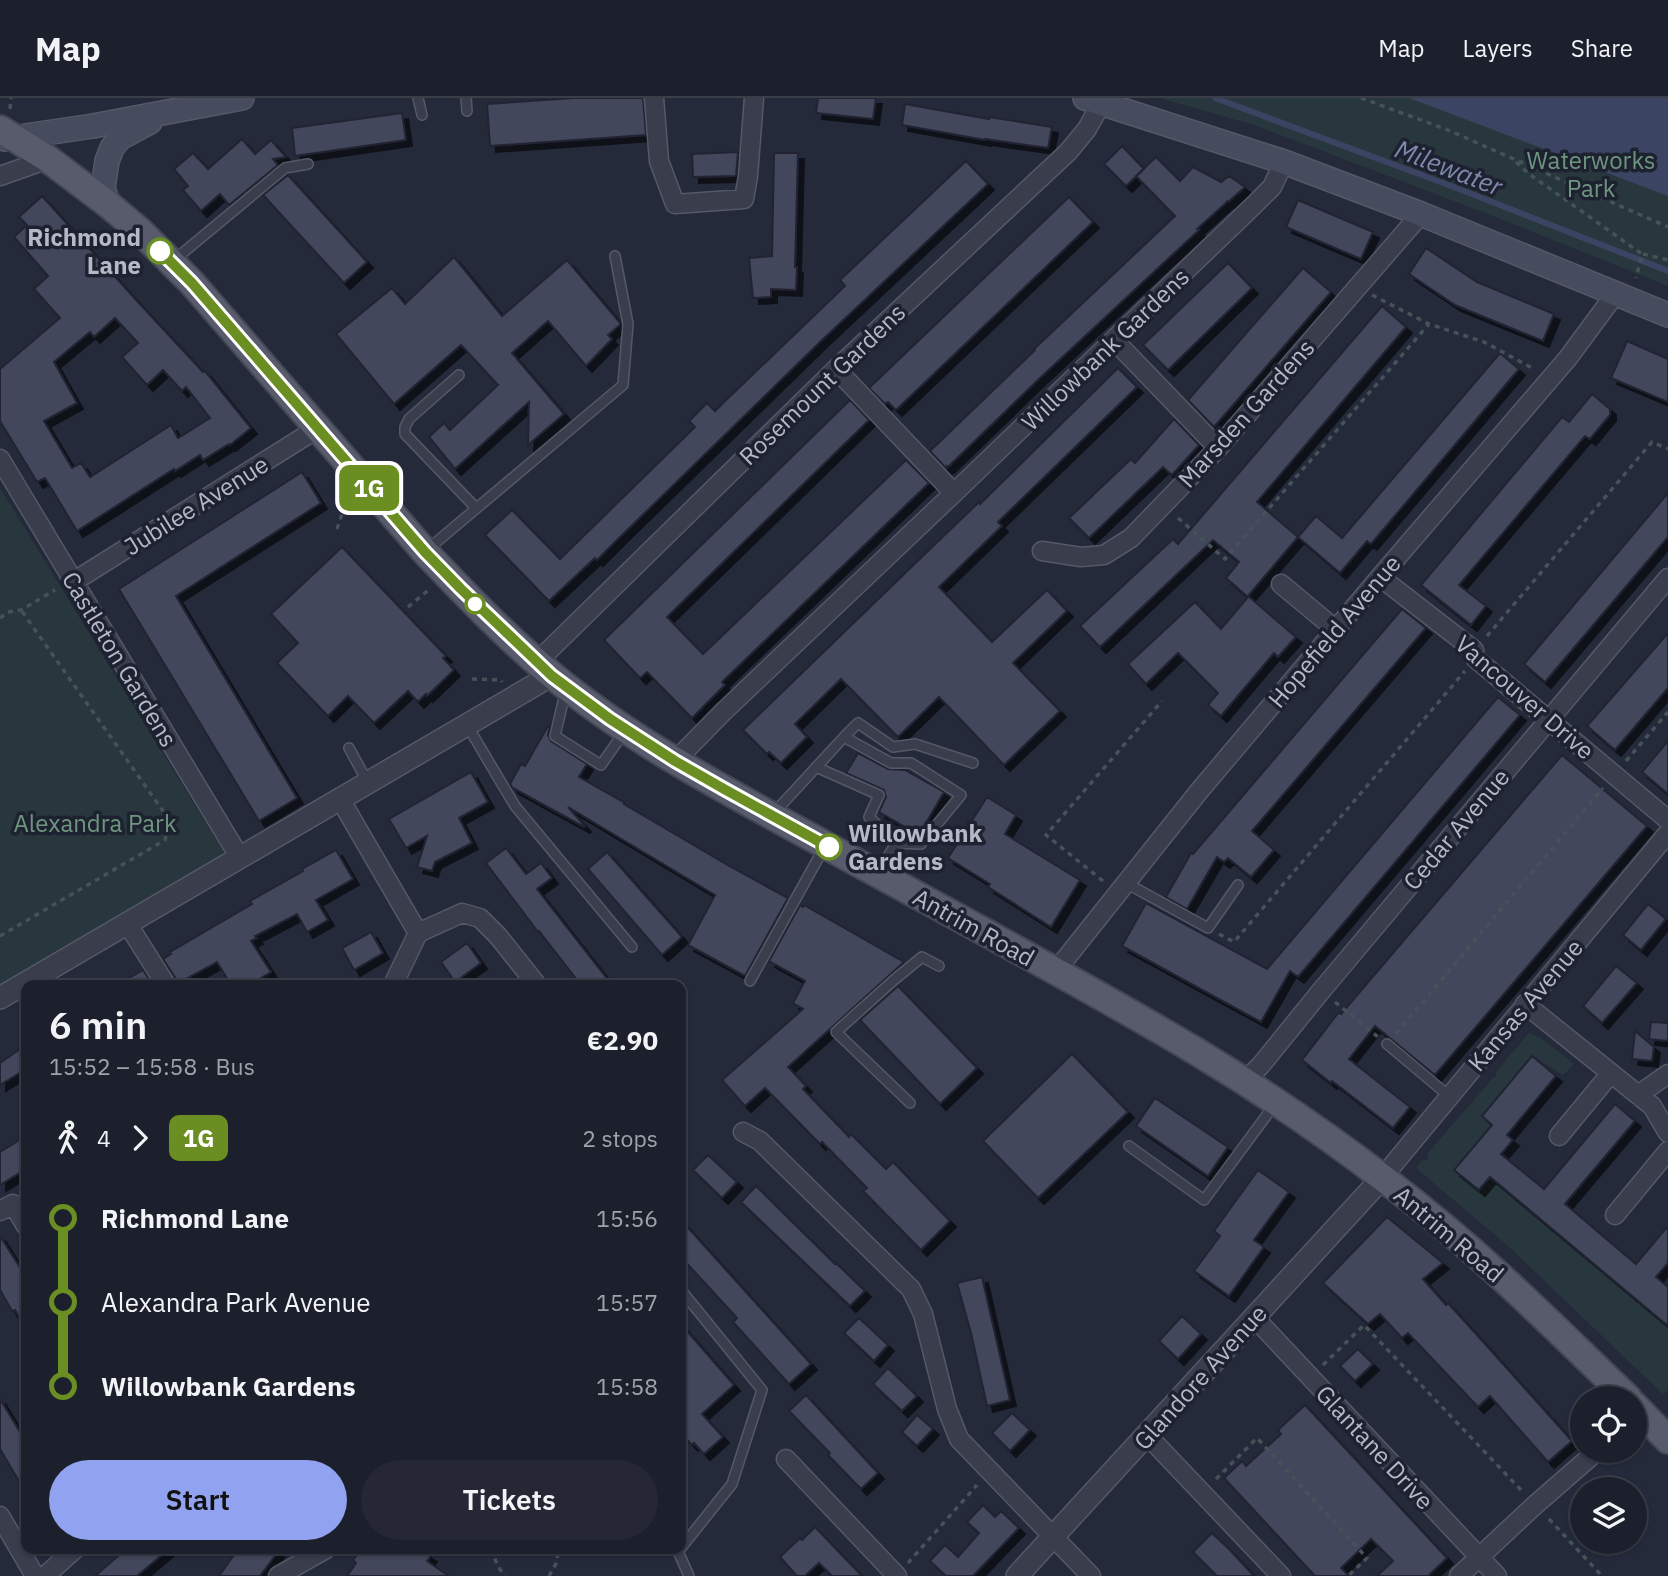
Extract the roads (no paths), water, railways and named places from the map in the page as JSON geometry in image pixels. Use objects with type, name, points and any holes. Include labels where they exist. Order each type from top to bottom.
[{"type":"main road","points":[[6,129],[93,127],[242,98]]},
{"type":"main road","points":[[1093,100],[1284,162],[1421,214],[1668,315]]},
{"type":"main road","points":[[109,205],[103,188],[112,148],[120,138],[168,112]]},
{"type":"main road","name":"Antrim Road","points":[[6,129],[109,205],[172,262],[425,552],[552,675],[675,761],[1245,1081],[1382,1178],[1443,1227],[1497,1273],[1612,1386]]},
{"type":"main road","name":"Antrim Road","points":[[1647,1420],[1668,1440]]},
{"type":"street","points":[[654,98],[659,161],[675,204],[744,199],[754,98]]},
{"type":"street","name":"Rosemount Gardens","points":[[552,675],[836,369],[1068,152],[1087,129],[1093,100]]},
{"type":"street","points":[[0,176],[48,159]]},
{"type":"street","name":"Willowbank Gardens","points":[[675,761],[1272,187],[1284,162]]},
{"type":"street","name":"Marsden Gardens","points":[[1042,551],[1081,557],[1104,555],[1131,538],[1218,448],[1421,214]]},
{"type":"street","name":"Hopefield Avenue","points":[[1055,972],[1208,780],[1568,358],[1616,293]]},
{"type":"street","points":[[1114,340],[1218,448]]},
{"type":"street","points":[[836,369],[954,494]]},
{"type":"street","name":"Jubilee Avenue","points":[[73,582],[318,428]]},
{"type":"street","name":"Castleton Gardens","points":[[0,459],[240,858]]},
{"type":"street","name":"Vancouver Drive","points":[[1380,577],[1475,654],[1547,720],[1668,820]]},
{"type":"street","name":"Cedar Avenue","points":[[1245,1081],[1258,1070],[1321,990],[1668,578]]},
{"type":"street","points":[[1281,584],[1335,629]]},
{"type":"street","points":[[36,980],[127,923],[552,675]]},
{"type":"street","points":[[340,799],[418,933]]},
{"type":"street","name":"Kansas Avenue","points":[[1382,1178],[1668,832]]},
{"type":"street","points":[[395,980],[418,933],[462,913],[480,918],[533,980]]},
{"type":"street","points":[[127,923],[163,980]]},
{"type":"street","points":[[0,998],[21,988]]},
{"type":"street","points":[[1525,1004],[1652,1106],[1668,1133]]},
{"type":"street","points":[[1559,1136],[1611,1073]]},
{"type":"street","points":[[1638,1095],[1668,1074]]},
{"type":"street","points":[[743,1132],[760,1141],[911,1289],[923,1314],[947,1409],[959,1439],[1091,1576]]},
{"type":"street","points":[[1615,1216],[1668,1151]]},
{"type":"street","name":"Glandore Avenue","points":[[1017,1576],[1382,1178]]},
{"type":"street","name":"Glantane Drive","points":[[1254,1317],[1496,1576]]},
{"type":"street","points":[[1147,1435],[1281,1576]]},
{"type":"street","points":[[786,1459],[897,1576]]},
{"type":"street","points":[[1459,1576],[1583,1463]]},
{"type":"street","points":[[0,1516],[21,1552]]},
{"type":"street","points":[[22,1554],[35,1576]]},
{"type":"street","points":[[45,1576],[69,1554]]},
{"type":"street","points":[[278,1576],[317,1554]]},
{"type":"lane","points":[[418,98],[422,115]]},
{"type":"lane","points":[[466,98],[467,111]]},
{"type":"lane","points":[[172,262],[285,168],[308,164]]},
{"type":"lane","points":[[425,552],[623,386],[628,324],[615,256]]},
{"type":"lane","points":[[459,375],[409,419],[405,434],[476,508]]},
{"type":"lane","points":[[552,675],[555,736],[601,765],[626,729]]},
{"type":"lane","points":[[772,816],[858,723],[893,747],[915,744],[973,763]]},
{"type":"lane","points":[[467,725],[515,806],[632,947]]},
{"type":"lane","points":[[816,766],[879,795],[869,817],[896,843],[921,844],[961,795],[911,763],[891,763],[844,737]]},
{"type":"lane","points":[[349,748],[368,783]]},
{"type":"lane","points":[[877,874],[896,843]]},
{"type":"lane","points":[[750,981],[825,845]]},
{"type":"lane","points":[[1122,888],[1208,928],[1238,885]]},
{"type":"lane","points":[[910,1103],[836,1032],[922,957],[939,966]]},
{"type":"lane","points":[[1387,1044],[1449,1096]]},
{"type":"lane","points":[[1129,1146],[1204,1200],[1276,1102]]},
{"type":"lane","points":[[686,1296],[762,1390],[732,1484],[686,1540]]},
{"type":"lane","points":[[681,1554],[689,1576]]},
{"type":"water","points":[[1409,98],[1668,98],[1668,196]]},
{"type":"waterway","name":"Milewater","points":[[1215,98],[1454,187],[1668,271]]},
{"type":"place","name":"Richmond Lane","points":[[160,251]]},
{"type":"place","name":"Willowbank Gardens","points":[[829,847]]},
{"type":"park label","name":"Waterworks Park","points":[[1591,174]]},
{"type":"park label","name":"Alexandra Park","points":[[95,823]]}]
